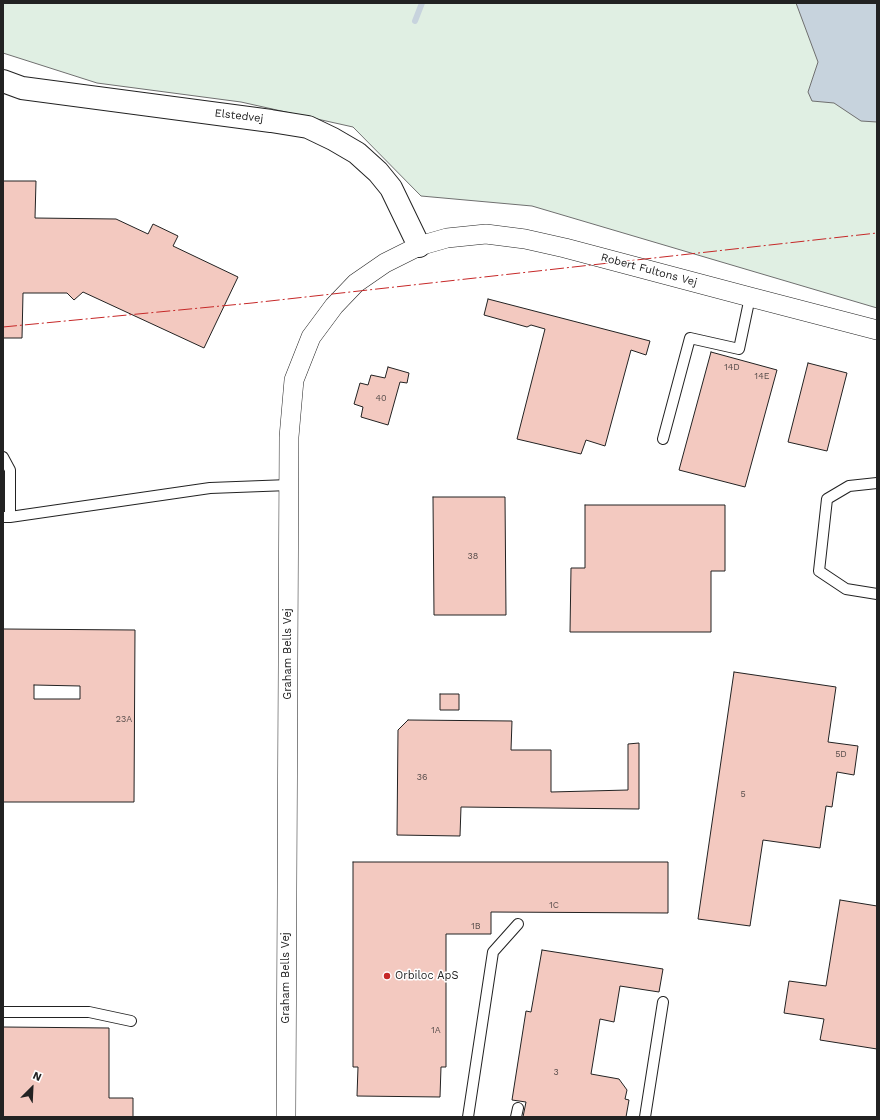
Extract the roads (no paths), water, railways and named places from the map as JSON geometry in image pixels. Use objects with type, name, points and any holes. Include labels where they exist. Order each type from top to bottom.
[{"type":"street","name":"Elstedvej","points":[[3,81],[22,88],[308,127],[333,139],[357,154],[378,172],[391,188],[419,246]]},
{"type":"street","name":"Robert Fultons Vej","points":[[419,246],[447,238],[486,234],[525,239],[565,248],[877,330]]},
{"type":"street","name":"Graham Bells Vej","points":[[286,1117],[289,437],[294,380],[311,338],[334,306],[356,283],[385,263],[419,246]]},
{"type":"lane","points":[[663,439],[690,338],[739,349],[750,297]]},
{"type":"lane","points":[[3,457],[10,470],[6,517],[210,488],[289,485]]},
{"type":"lane","points":[[877,483],[849,486],[827,500],[820,571],[846,589],[877,594]]},
{"type":"lane","points":[[468,1117],[493,952],[518,924]]},
{"type":"lane","points":[[645,1117],[663,1002]]},
{"type":"lane","points":[[3,1012],[89,1012],[130,1021]]},
{"type":"waterway","points":[[415,21],[422,3]]},
{"type":"place","name":"Orbiloc ApS","points":[[387,976]]}]
